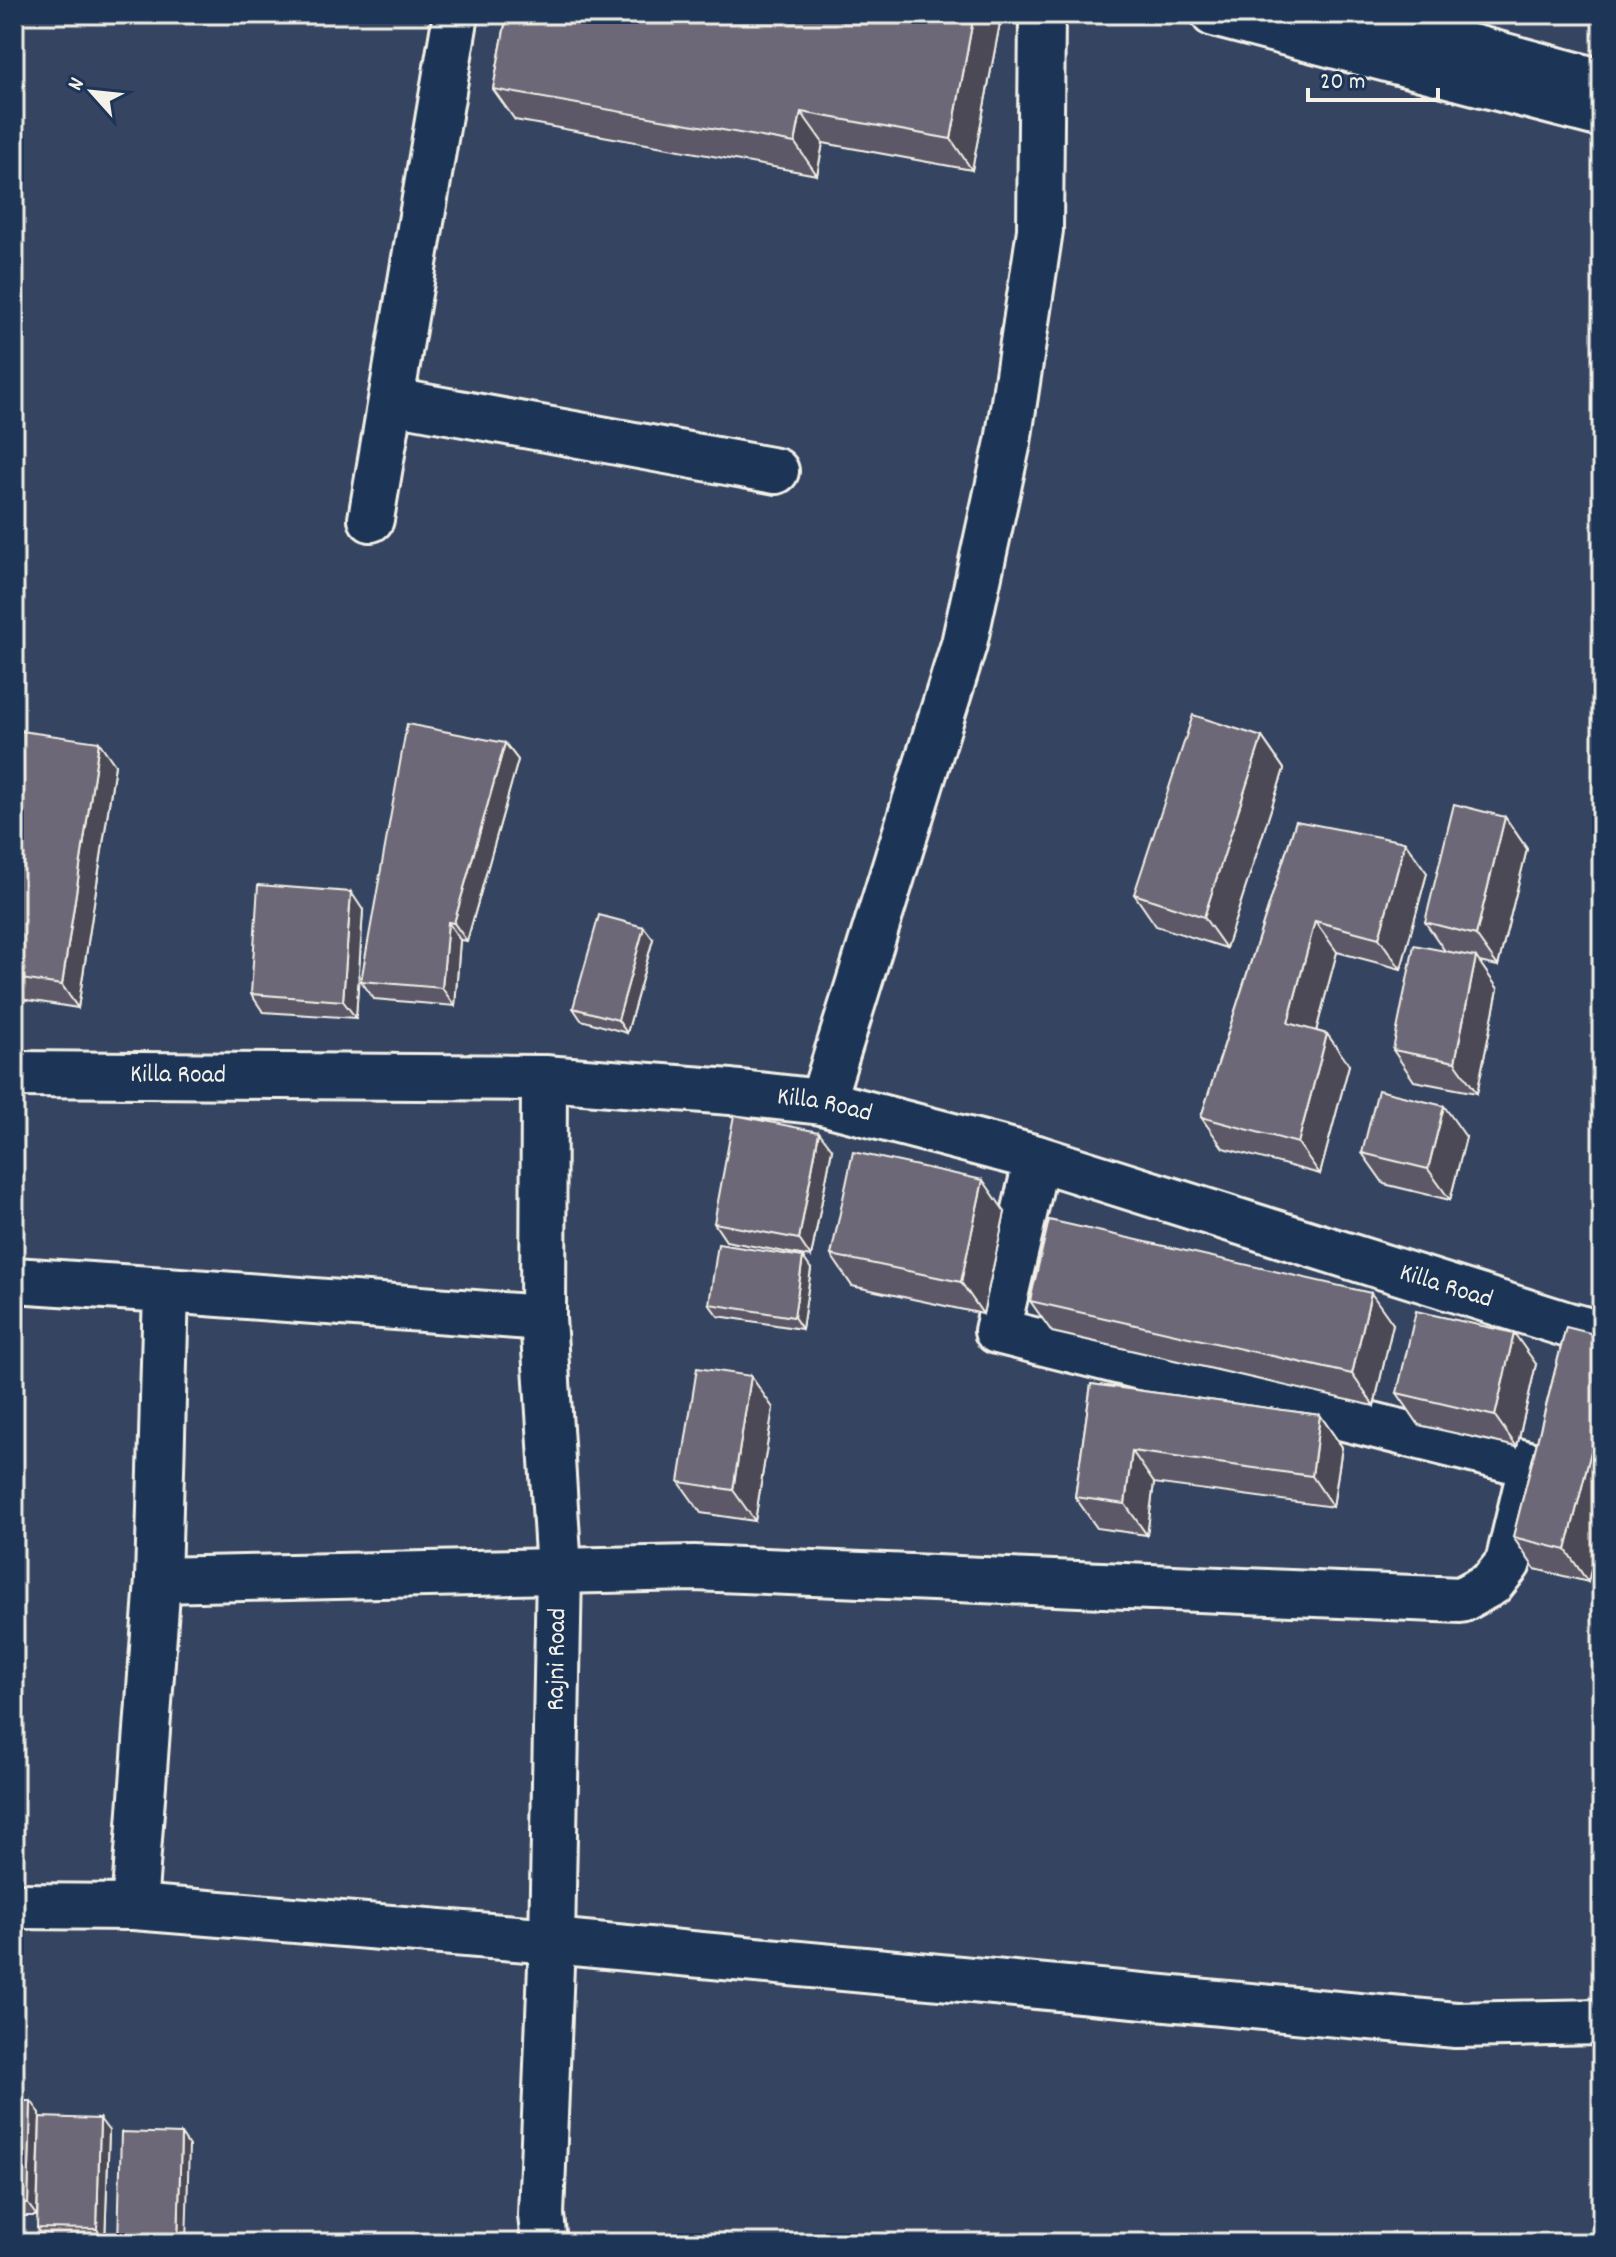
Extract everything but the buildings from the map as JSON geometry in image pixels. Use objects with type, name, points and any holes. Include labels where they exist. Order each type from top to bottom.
[{"type":"street","points":[[371,519],[456,14]]},
{"type":"street","points":[[822,1102],[964,644],[1008,442],[1040,230],[1042,14]]},
{"type":"street","points":[[1214,14],[1602,115]]},
{"type":"street","points":[[1357,14],[1602,82]]},
{"type":"street","points":[[393,401],[776,471]]},
{"type":"street","name":"Killa Road","points":[[14,1074],[544,1078],[822,1102],[1037,1158],[1585,1330]]},
{"type":"street","name":"Rajni Road","points":[[544,1078],[543,1318],[559,1570],[552,1941],[541,2215],[544,2243]]},
{"type":"street","points":[[1037,1158],[997,1331],[1532,1465]]},
{"type":"street","points":[[14,1280],[543,1318]]},
{"type":"street","points":[[134,1907],[158,1580],[166,1290]]},
{"type":"street","points":[[1557,1367],[1585,1330]]},
{"type":"street","points":[[158,1580],[694,1568],[1461,1600],[1492,1583],[1508,1563],[1543,1423]]},
{"type":"street","points":[[14,1906],[134,1907],[552,1941],[1456,2025],[1602,2022]]}]
